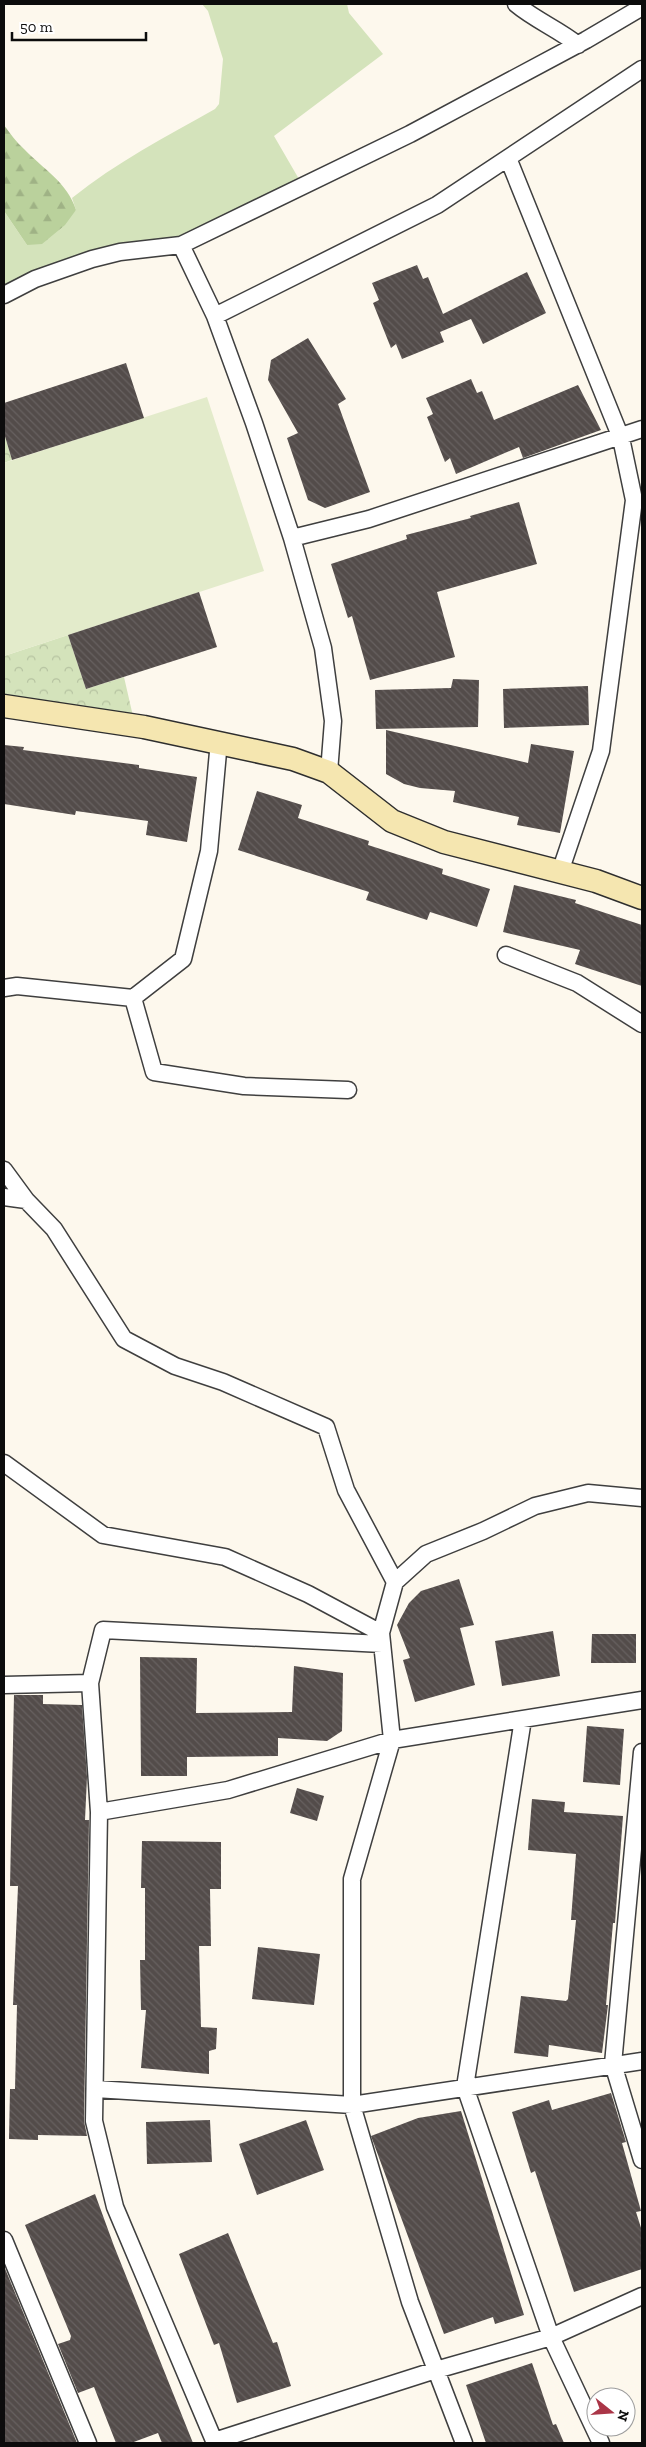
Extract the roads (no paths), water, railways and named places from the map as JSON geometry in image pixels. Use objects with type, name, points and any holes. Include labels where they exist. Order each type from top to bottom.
[{"type":"main road","points":[[4,706],[144,727],[293,759],[329,772],[392,821],[444,842],[596,881],[642,898]]},
{"type":"street","points":[[516,4],[578,45]]},
{"type":"street","points":[[4,295],[35,279],[92,259],[120,252],[181,245],[410,134],[578,45],[642,7]]},
{"type":"street","points":[[215,316],[437,205],[642,69]]},
{"type":"street","points":[[508,158],[621,438],[634,500],[601,751],[560,872]]},
{"type":"street","points":[[181,245],[215,316],[292,538],[323,648],[333,721],[329,772]]},
{"type":"street","points":[[292,538],[369,519],[621,438],[642,429]]},
{"type":"street","points":[[4,988],[17,986],[133,998],[183,959],[209,851],[219,742]]},
{"type":"street","points":[[506,955],[577,983],[642,1024]]},
{"type":"street","points":[[133,998],[154,1072],[244,1086],[348,1090]]},
{"type":"street","points":[[4,1170],[26,1200],[54,1229],[124,1339],[175,1366],[223,1382],[326,1427],[346,1490],[394,1582]]},
{"type":"street","points":[[4,1197],[26,1200]]},
{"type":"street","points":[[4,1463],[103,1535],[225,1557],[308,1594],[381,1639]]},
{"type":"street","points":[[464,2443],[410,2302],[352,2105],[352,1879],[392,1740],[381,1639],[394,1582],[426,1554],[483,1531],[535,1506],[588,1493],[642,1498]]},
{"type":"street","points":[[381,1639],[103,1630],[90,1683],[99,1812],[94,2121],[115,2207],[215,2442],[436,2370],[551,2337],[642,2296]]},
{"type":"street","points":[[4,1685],[90,1683]]},
{"type":"street","points":[[99,1812],[228,1790],[392,1740],[642,1700]]},
{"type":"street","points":[[523,1719],[465,2087],[551,2337],[601,2443]]},
{"type":"street","points":[[642,1752],[612,2064],[642,2160]]},
{"type":"street","points":[[94,2089],[352,2105],[612,2064],[642,2061]]},
{"type":"street","points":[[4,2240],[88,2443]]}]
